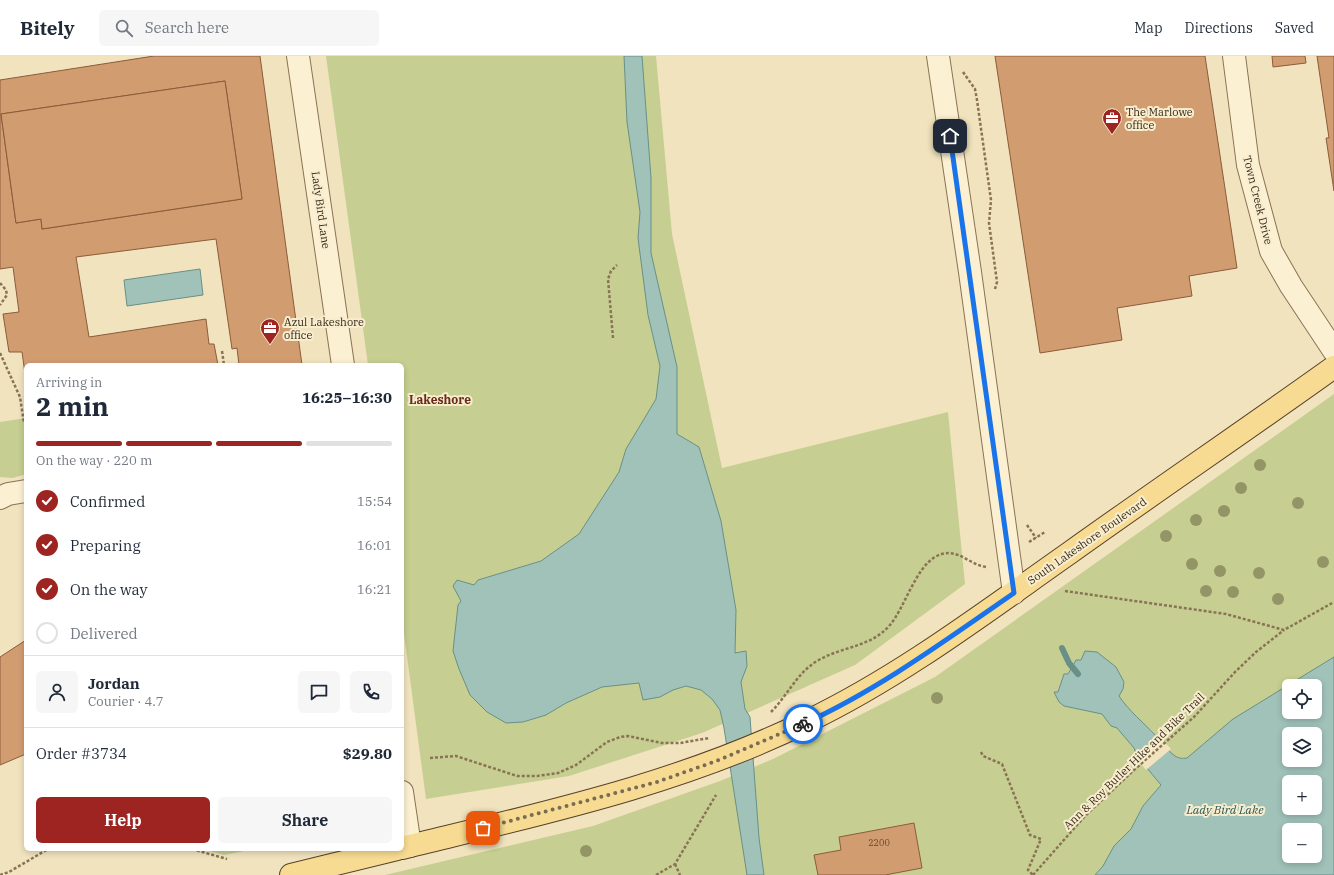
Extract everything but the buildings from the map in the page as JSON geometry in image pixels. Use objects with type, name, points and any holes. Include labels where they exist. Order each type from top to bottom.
[{"type":"main road","name":"South Lakeshore Boulevard","points":[[404,848],[657,782],[719,760],[810,720],[872,686],[947,640],[1334,367]]},
{"type":"main road","name":"South Lakeshore Boulevard","points":[[291,875],[391,851]]},
{"type":"street","name":"Lady Bird Lane","points":[[298,56],[343,363]]},
{"type":"street","points":[[938,56],[970,272],[1014,593]]},
{"type":"street","name":"Town Creek Drive","points":[[1234,56],[1248,165],[1270,251],[1334,351]]},
{"type":"street","points":[[0,498],[8,494],[24,491]]},
{"type":"path","points":[[613,338],[608,279],[611,271],[617,265]]},
{"type":"path","points":[[0,283],[6,290],[6,295],[0,306]]},
{"type":"path","points":[[222,351],[224,363]]},
{"type":"path","points":[[0,354],[20,397],[24,423]]},
{"type":"path","points":[[1030,542],[1045,532]]},
{"type":"path","points":[[769,714],[780,703],[795,681],[816,661],[825,656],[861,646],[875,638],[889,626],[899,613],[926,566],[935,557],[949,552],[957,553],[977,566],[986,567]]},
{"type":"path","points":[[1065,591],[1226,614],[1284,630]]},
{"type":"path","name":"Ann & Roy Butler Hike and Bike Trail","points":[[1033,875],[1086,815],[1194,717],[1235,672],[1256,652],[1284,630],[1334,602]]},
{"type":"path","points":[[430,758],[456,756],[518,776],[537,776],[558,773],[576,765],[607,742],[620,737],[628,736],[662,743],[680,744],[696,742],[716,736]]},
{"type":"path","points":[[981,752],[983,756],[1002,764],[1030,834],[1041,839],[1028,870],[1033,875]]},
{"type":"path","points":[[656,875],[675,864],[716,794]]},
{"type":"path","points":[[199,851],[227,859]]},
{"type":"path","points":[[0,875],[9,872],[41,852]]},
{"type":"path","points":[[675,864],[680,875]]},
{"type":"green space","points":[[326,56],[656,56],[672,234],[722,468],[948,412],[965,584],[855,665],[702,733],[569,776],[426,799],[404,634],[404,363],[368,363]]},
{"type":"green space","points":[[1334,394],[1334,678],[1322,683],[1322,679],[1282,679],[1282,695],[1139,875],[385,875],[593,826],[720,781],[773,759],[935,677]]},
{"type":"green space","points":[[24,418],[24,475],[13,478],[0,477],[0,422]]},
{"type":"green space","points":[[209,851],[244,851],[224,855]]},
{"type":"water","points":[[624,56],[642,56],[651,178],[651,253],[677,367],[677,434],[699,447],[721,521],[736,610],[735,653],[746,651],[747,666],[741,682],[745,709],[750,717],[759,838],[764,875],[747,875],[720,710],[712,699],[701,690],[686,686],[673,690],[660,697],[643,700],[639,683],[602,687],[566,703],[546,715],[523,722],[506,723],[487,712],[470,695],[453,651],[458,605],[461,601],[453,586],[457,580],[474,585],[478,580],[541,561],[579,534],[619,472],[626,449],[656,399],[660,366],[648,315],[638,238],[640,212],[627,122]]},
{"type":"water","points":[[200,269],[203,295],[127,306],[124,280]]},
{"type":"water","name":"Lady Bird Lake","points":[[1085,651],[1097,652],[1116,667],[1124,682],[1123,689],[1119,696],[1132,712],[1158,737],[1169,751],[1176,757],[1187,758],[1233,719],[1282,689],[1282,719],[1322,719],[1322,679],[1298,679],[1334,657],[1334,875],[1095,875],[1103,866],[1114,846],[1131,829],[1143,806],[1161,785],[1137,756],[1134,748],[1117,728],[1111,726],[1102,714],[1064,706],[1059,702],[1054,692],[1058,692],[1064,674],[1068,674],[1076,660],[1081,660]]},
{"type":"pier","points":[[1160,737],[1171,749],[1146,770],[1135,757]]},
{"type":"waterway","points":[[1062,648],[1069,663],[1078,674]]},
{"type":"way so far","points":[[483,828],[657,782],[719,760],[803,724]]},
{"type":"place","name":"The Marlowe office","points":[[1112,135]]},
{"type":"place","name":"Azul Lakeshore office","points":[[270,345]]},
{"type":"district","name":"Lakeshore","points":[[440,400]]},
{"type":"route","points":[[803,724],[872,686],[938,646],[1014,593],[950,136]]}]
